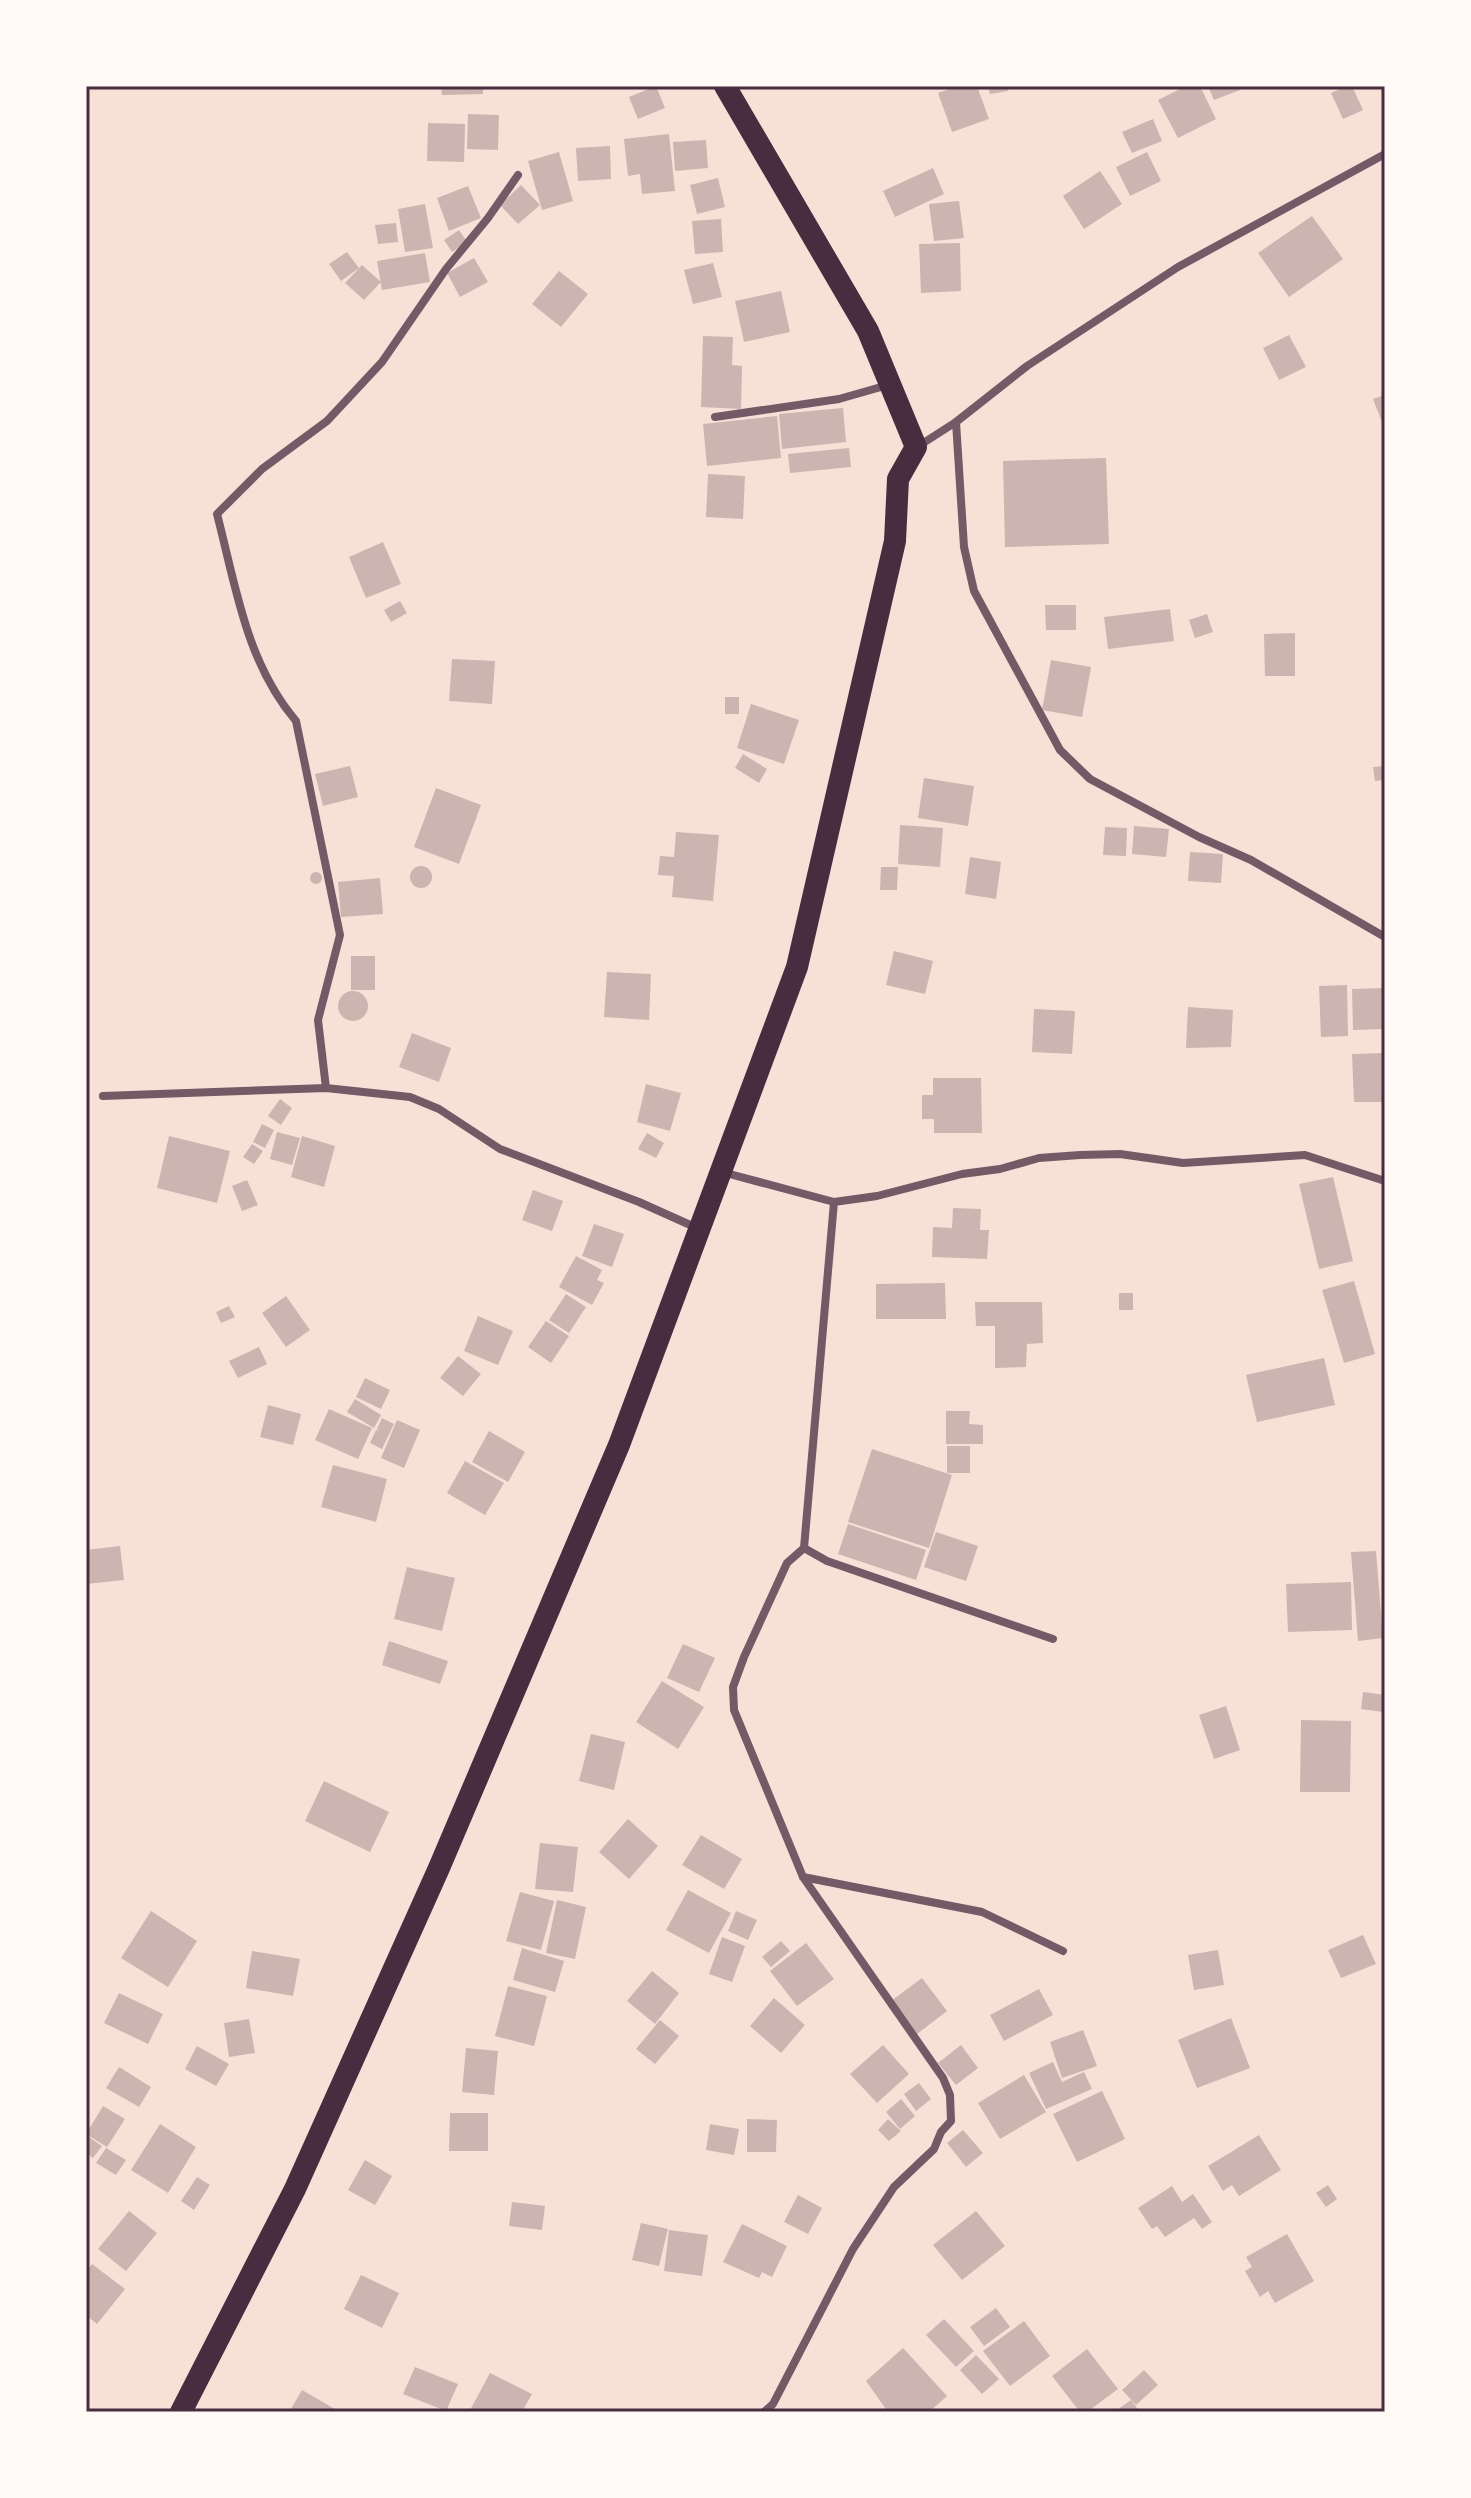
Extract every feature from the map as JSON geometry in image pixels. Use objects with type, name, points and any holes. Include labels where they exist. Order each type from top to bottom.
[{"type":"highway","points":[[185,2410],[295,2189],[439,1868],[619,1445],[797,967],[895,541],[898,479],[916,447],[868,331],[725,86]]},
{"type":"street","points":[[916,447],[956,422],[1027,366],[1178,267],[1385,154]]},
{"type":"street","points":[[326,1088],[318,1020],[340,935],[296,721],[274,695],[251,649],[217,514],[262,469],[327,421],[382,362],[446,269],[518,175]]},
{"type":"street","points":[[715,417],[839,399],[892,384]]},
{"type":"street","points":[[956,422],[964,547],[974,591],[1060,750],[1090,779],[1199,837],[1251,860],[1385,937]]},
{"type":"street","points":[[103,1096],[326,1088],[410,1097],[439,1109],[500,1149],[698,1228]]},
{"type":"street","points":[[721,1172],[834,1202],[877,1196],[1039,1158],[1080,1155],[1120,1154],[1183,1163],[1305,1155],[1385,1181]]},
{"type":"street","points":[[764,2412],[773,2404],[853,2249],[894,2187],[934,2149],[951,2121],[950,2095],[943,2078],[803,1877],[734,1710],[733,1687],[787,1563],[804,1548],[834,1202]]},
{"type":"street","points":[[804,1548],[827,1561],[1053,1639]]},
{"type":"street","points":[[803,1877],[982,1912],[1063,1951]]},
{"type":"street","points":[[773,2404],[782,2412]]},
{"type":"building","points":[[441,86],[483,86],[483,94],[442,95]]},
{"type":"building","points":[[656,86],[665,108],[638,119],[629,97]]},
{"type":"building","points":[[958,86],[977,86],[989,119],[952,132],[938,93]]},
{"type":"building","points":[[988,86],[1007,86],[1008,91],[990,94]]},
{"type":"building","points":[[1186,86],[1200,86],[1216,119],[1178,138],[1158,100]]},
{"type":"building","points":[[1208,86],[1238,86],[1240,90],[1214,100]]},
{"type":"building","points":[[1352,86],[1363,110],[1343,119],[1331,93]]},
{"type":"building","points":[[468,114],[499,115],[498,150],[467,149]]},
{"type":"building","points":[[1153,119],[1162,141],[1132,153],[1122,132]]},
{"type":"building","points":[[428,123],[465,124],[464,162],[427,161]]},
{"type":"building","points":[[669,134],[675,191],[642,194],[640,174],[628,176],[624,139]]},
{"type":"building","points":[[706,140],[708,168],[675,171],[673,142]]},
{"type":"building","points":[[610,146],[611,179],[578,181],[576,148]]},
{"type":"building","points":[[559,152],[573,201],[542,210],[528,161]]},
{"type":"building","points":[[1147,152],[1161,181],[1130,196],[1116,167]]},
{"type":"building","points":[[933,168],[944,194],[895,217],[883,191]]},
{"type":"building","points":[[1100,171],[1122,204],[1084,229],[1063,196]]},
{"type":"building","points":[[718,178],[725,207],[697,214],[690,185]]},
{"type":"building","points":[[521,185],[540,205],[518,224],[500,205]]},
{"type":"building","points":[[468,186],[481,218],[449,231],[437,198]]},
{"type":"building","points":[[959,201],[964,238],[934,241],[929,204]]},
{"type":"building","points":[[425,204],[433,248],[405,252],[398,209]]},
{"type":"building","points":[[1312,216],[1343,259],[1289,297],[1258,253]]},
{"type":"building","points":[[721,219],[723,252],[695,254],[692,221]]},
{"type":"building","points":[[396,223],[398,242],[378,244],[375,225]]},
{"type":"building","points":[[459,230],[467,242],[452,252],[444,240]]},
{"type":"building","points":[[960,243],[961,291],[921,293],[919,244]]},
{"type":"building","points":[[347,252],[359,268],[341,281],[329,264]]},
{"type":"building","points":[[425,253],[430,282],[382,290],[377,261]]},
{"type":"building","points":[[474,258],[488,282],[460,297],[447,273]]},
{"type":"building","points":[[713,263],[722,297],[693,304],[684,270]]},
{"type":"building","points":[[362,265],[381,282],[364,300],[345,283]]},
{"type":"building","points":[[559,271],[588,294],[561,327],[532,304]]},
{"type":"building","points":[[781,291],[790,332],[744,342],[735,301]]},
{"type":"building","points":[[1289,335],[1306,367],[1279,380],[1263,348]]},
{"type":"building","points":[[703,336],[733,337],[732,365],[742,366],[741,409],[701,407]]},
{"type":"building","points":[[1385,395],[1385,430],[1373,399]]},
{"type":"building","points":[[843,408],[846,442],[782,449],[779,414]]},
{"type":"building","points":[[777,416],[781,458],[707,466],[703,424]]},
{"type":"building","points":[[849,448],[851,467],[790,473],[788,454]]},
{"type":"building","points":[[1106,458],[1109,544],[1005,547],[1003,461]]},
{"type":"building","points":[[708,474],[745,476],[743,519],[706,517]]},
{"type":"building","points":[[383,542],[401,584],[366,598],[349,557]]},
{"type":"building","points":[[400,601],[407,613],[391,622],[384,610]]},
{"type":"building","points":[[1045,605],[1076,605],[1076,630],[1046,630]]},
{"type":"building","points":[[1170,609],[1174,641],[1108,649],[1104,617]]},
{"type":"building","points":[[1207,614],[1213,632],[1195,638],[1189,620]]},
{"type":"building","points":[[1295,633],[1295,676],[1265,676],[1264,634]]},
{"type":"building","points":[[452,659],[495,661],[492,704],[449,701]]},
{"type":"building","points":[[1051,660],[1091,667],[1082,717],[1042,710]]},
{"type":"building","points":[[725,697],[739,697],[739,714],[725,714]]},
{"type":"building","points":[[751,704],[799,720],[784,764],[737,748]]},
{"type":"building","points":[[743,754],[767,769],[759,783],[735,768]]},
{"type":"building","points":[[350,766],[358,797],[323,806],[315,774]]},
{"type":"building","points":[[1385,766],[1385,780],[1375,781],[1373,767]]},
{"type":"building","points":[[924,778],[974,786],[968,826],[918,818]]},
{"type":"building","points":[[436,788],[481,805],[459,864],[414,847]]},
{"type":"building","points":[[900,825],[943,828],[940,867],[898,864]]},
{"type":"building","points":[[1134,826],[1169,829],[1166,857],[1132,854]]},
{"type":"building","points":[[1105,827],[1127,828],[1126,856],[1103,855]]},
{"type":"building","points":[[676,832],[719,835],[713,901],[672,897],[674,876],[658,875],[660,856],[674,857]]},
{"type":"building","points":[[1190,852],[1223,854],[1221,883],[1188,881]]},
{"type":"building","points":[[970,857],[1001,862],[996,899],[965,894]]},
{"type":"building","points":[[421,866],[432,877],[421,888],[410,877]]},
{"type":"building","points":[[881,867],[898,867],[897,890],[880,890]]},
{"type":"building","points":[[316,872],[322,878],[316,884],[310,878]]},
{"type":"building","points":[[380,878],[383,914],[341,917],[338,882]]},
{"type":"building","points":[[894,951],[933,961],[925,994],[886,985]]},
{"type":"building","points":[[351,956],[375,956],[375,990],[351,990]]},
{"type":"building","points":[[607,972],[651,974],[649,1020],[604,1017]]},
{"type":"building","points":[[1347,985],[1348,1036],[1321,1037],[1319,986]]},
{"type":"building","points":[[1385,988],[1385,1029],[1353,1030],[1352,989]]},
{"type":"building","points":[[353,991],[364,995],[368,1006],[364,1017],[353,1021],[342,1017],[338,1006],[342,995]]},
{"type":"building","points":[[1188,1007],[1233,1010],[1231,1047],[1186,1048]]},
{"type":"building","points":[[1034,1009],[1075,1011],[1072,1054],[1032,1052]]},
{"type":"building","points":[[412,1033],[451,1048],[439,1082],[399,1067]]},
{"type":"building","points":[[1385,1053],[1385,1102],[1354,1102],[1352,1054]]},
{"type":"building","points":[[933,1078],[981,1078],[982,1133],[934,1133],[934,1119],[922,1119],[922,1095],[933,1095]]},
{"type":"building","points":[[646,1084],[681,1093],[670,1131],[637,1122]]},
{"type":"building","points":[[280,1099],[292,1108],[281,1125],[268,1116]]},
{"type":"building","points":[[262,1124],[274,1130],[265,1148],[253,1142]]},
{"type":"building","points":[[277,1132],[300,1138],[292,1165],[270,1159]]},
{"type":"building","points":[[647,1133],[664,1143],[656,1158],[638,1149]]},
{"type":"building","points":[[169,1136],[230,1151],[217,1203],[157,1188]]},
{"type":"building","points":[[302,1136],[335,1146],[324,1187],[291,1177]]},
{"type":"building","points":[[252,1144],[263,1151],[254,1164],[243,1157]]},
{"type":"building","points":[[1333,1177],[1353,1261],[1319,1269],[1299,1184]]},
{"type":"building","points":[[247,1180],[258,1205],[242,1211],[232,1186]]},
{"type":"building","points":[[533,1190],[563,1201],[552,1231],[522,1220]]},
{"type":"building","points":[[953,1208],[981,1209],[980,1230],[989,1230],[987,1259],[932,1257],[933,1227],[952,1228]]},
{"type":"building","points":[[594,1224],[624,1234],[612,1267],[582,1256]]},
{"type":"building","points":[[576,1256],[602,1270],[597,1280],[604,1283],[592,1305],[559,1287]]},
{"type":"building","points":[[1354,1281],[1375,1354],[1344,1363],[1322,1290]]},
{"type":"building","points":[[945,1283],[946,1319],[876,1319],[876,1284]]},
{"type":"building","points":[[1119,1293],[1133,1293],[1133,1310],[1119,1310]]},
{"type":"building","points":[[566,1294],[586,1307],[569,1333],[549,1320]]},
{"type":"building","points":[[286,1296],[310,1330],[286,1347],[262,1313]]},
{"type":"building","points":[[975,1302],[1042,1302],[1043,1343],[1027,1344],[1026,1367],[995,1368],[995,1326],[976,1326]]},
{"type":"building","points":[[229,1306],[235,1317],[221,1323],[216,1312]]},
{"type":"building","points":[[478,1316],[513,1331],[498,1365],[464,1351]]},
{"type":"building","points":[[546,1321],[569,1336],[551,1363],[528,1347]]},
{"type":"building","points":[[259,1347],[267,1364],[238,1378],[229,1361]]},
{"type":"building","points":[[458,1356],[481,1374],[463,1396],[440,1378]]},
{"type":"building","points":[[1324,1358],[1335,1405],[1257,1422],[1246,1375]]},
{"type":"building","points":[[365,1378],[390,1390],[381,1409],[356,1397]]},
{"type":"building","points":[[355,1399],[381,1415],[374,1428],[347,1412]]},
{"type":"building","points":[[268,1405],[301,1414],[293,1445],[260,1437]]},
{"type":"building","points":[[329,1409],[372,1428],[358,1459],[315,1440]]},
{"type":"building","points":[[946,1411],[970,1411],[969,1424],[983,1425],[983,1444],[946,1444]]},
{"type":"building","points":[[382,1418],[394,1424],[382,1449],[370,1443],[376,1430],[379,1431]]},
{"type":"building","points":[[397,1420],[420,1430],[404,1468],[381,1458]]},
{"type":"building","points":[[489,1431],[525,1452],[508,1482],[472,1462]]},
{"type":"building","points":[[947,1446],[970,1446],[970,1473],[947,1473]]},
{"type":"building","points":[[872,1449],[952,1475],[929,1548],[848,1522]]},
{"type":"building","points":[[465,1461],[504,1483],[485,1515],[447,1493]]},
{"type":"building","points":[[333,1465],[387,1479],[376,1522],[321,1507]]},
{"type":"building","points":[[848,1524],[926,1550],[916,1580],[838,1554]]},
{"type":"building","points":[[936,1532],[978,1546],[966,1581],[924,1567]]},
{"type":"building","points":[[120,1546],[124,1580],[86,1584],[86,1550]]},
{"type":"building","points":[[1376,1551],[1383,1638],[1358,1641],[1351,1552]]},
{"type":"building","points":[[407,1567],[455,1578],[442,1631],[394,1619]]},
{"type":"building","points":[[1351,1582],[1352,1630],[1288,1632],[1286,1584]]},
{"type":"building","points":[[389,1641],[448,1661],[440,1684],[382,1665]]},
{"type":"building","points":[[683,1644],[715,1658],[699,1692],[667,1678]]},
{"type":"building","points":[[662,1681],[704,1707],[678,1749],[636,1722]]},
{"type":"building","points":[[1363,1692],[1385,1695],[1383,1712],[1361,1709]]},
{"type":"building","points":[[1226,1706],[1240,1750],[1214,1759],[1199,1715]]},
{"type":"building","points":[[1301,1720],[1351,1721],[1350,1792],[1300,1792]]},
{"type":"building","points":[[591,1734],[625,1742],[614,1790],[579,1781]]},
{"type":"building","points":[[324,1781],[389,1812],[370,1852],[305,1821]]},
{"type":"building","points":[[628,1819],[658,1846],[629,1879],[599,1852]]},
{"type":"building","points":[[701,1835],[742,1859],[724,1889],[682,1865]]},
{"type":"building","points":[[540,1843],[578,1847],[573,1892],[535,1889]]},
{"type":"building","points":[[688,1890],[731,1913],[709,1953],[666,1930]]},
{"type":"building","points":[[520,1892],[554,1901],[541,1950],[506,1941]]},
{"type":"building","points":[[557,1900],[586,1907],[575,1959],[546,1953]]},
{"type":"building","points":[[151,1911],[197,1941],[168,1987],[121,1958]]},
{"type":"building","points":[[736,1911],[757,1920],[748,1940],[728,1931]]},
{"type":"building","points":[[1363,1935],[1376,1964],[1341,1978],[1328,1950]]},
{"type":"building","points":[[722,1937],[745,1946],[732,1982],[709,1974]]},
{"type":"building","points":[[781,1941],[790,1951],[771,1967],[762,1957]]},
{"type":"building","points":[[806,1943],[834,1979],[797,2006],[770,1971]]},
{"type":"building","points":[[522,1948],[564,1961],[555,1992],[513,1980]]},
{"type":"building","points":[[1218,1950],[1224,1985],[1194,1990],[1188,1955]]},
{"type":"building","points":[[252,1951],[300,1959],[293,1996],[246,1988]]},
{"type":"building","points":[[652,1971],[679,1993],[655,2024],[627,2001]]},
{"type":"building","points":[[922,1978],[947,2011],[917,2034],[891,2001]]},
{"type":"building","points":[[508,1986],[547,1996],[534,2046],[495,2036]]},
{"type":"building","points":[[1039,1989],[1053,2015],[1004,2041],[990,2015]]},
{"type":"building","points":[[119,1993],[163,2014],[148,2044],[104,2023]]},
{"type":"building","points":[[774,1998],[805,2025],[781,2053],[750,2026]]},
{"type":"building","points":[[1231,2018],[1250,2068],[1197,2088],[1178,2040]]},
{"type":"building","points":[[249,2019],[255,2053],[229,2057],[224,2023]]},
{"type":"building","points":[[660,2020],[679,2036],[655,2064],[636,2049]]},
{"type":"building","points":[[1083,2030],[1097,2066],[1062,2078],[1050,2042]]},
{"type":"building","points":[[883,2045],[909,2074],[877,2103],[850,2074]]},
{"type":"building","points":[[961,2045],[978,2068],[956,2085],[938,2063]]},
{"type":"building","points":[[197,2046],[229,2064],[216,2086],[185,2069]]},
{"type":"building","points":[[466,2048],[498,2051],[494,2095],[462,2092]]},
{"type":"building","points":[[1053,2062],[1062,2082],[1084,2072],[1092,2089],[1046,2109],[1029,2073]]},
{"type":"building","points":[[119,2067],[151,2087],[139,2107],[106,2088]]},
{"type":"building","points":[[1024,2075],[1046,2112],[1000,2139],[978,2103]]},
{"type":"building","points":[[919,2083],[931,2099],[916,2111],[904,2094]]},
{"type":"building","points":[[1102,2091],[1125,2139],[1077,2162],[1053,2114]]},
{"type":"building","points":[[901,2099],[915,2116],[900,2129],[886,2112]]},
{"type":"building","points":[[103,2106],[125,2119],[107,2147],[86,2134]]},
{"type":"building","points":[[450,2113],[488,2113],[488,2151],[449,2151]]},
{"type":"building","points":[[747,2119],[777,2120],[776,2152],[747,2152]]},
{"type":"building","points":[[888,2119],[901,2131],[889,2141],[878,2130]]},
{"type":"building","points":[[160,2124],[196,2147],[168,2193],[131,2170]]},
{"type":"building","points":[[710,2124],[739,2129],[734,2155],[706,2150]]},
{"type":"building","points":[[963,2130],[983,2153],[966,2167],[947,2143]]},
{"type":"building","points":[[1259,2135],[1281,2170],[1239,2196],[1232,2185],[1223,2191],[1208,2166]]},
{"type":"building","points":[[89,2137],[102,2146],[93,2158],[86,2153]]},
{"type":"building","points":[[106,2148],[126,2160],[116,2175],[96,2163]]},
{"type":"building","points":[[365,2160],[392,2176],[375,2205],[348,2190]]},
{"type":"building","points":[[197,2177],[210,2185],[194,2210],[181,2201]]},
{"type":"building","points":[[1328,2185],[1337,2199],[1326,2207],[1316,2193]]},
{"type":"building","points":[[1172,2186],[1182,2202],[1193,2194],[1212,2222],[1202,2229],[1194,2218],[1165,2237],[1157,2226],[1152,2229],[1138,2208]]},
{"type":"building","points":[[798,2195],[822,2208],[808,2234],[784,2222]]},
{"type":"building","points":[[512,2202],[545,2206],[542,2230],[509,2226]]},
{"type":"building","points":[[129,2211],[157,2233],[126,2271],[98,2249]]},
{"type":"building","points":[[976,2211],[1005,2246],[962,2280],[933,2245]]},
{"type":"building","points":[[641,2223],[668,2229],[659,2266],[632,2260]]},
{"type":"building","points":[[742,2224],[787,2246],[772,2277],[762,2272],[759,2278],[723,2262]]},
{"type":"building","points":[[669,2230],[708,2235],[702,2276],[664,2271]]},
{"type":"building","points":[[1287,2234],[1314,2281],[1275,2303],[1268,2291],[1260,2297],[1245,2271],[1252,2267],[1246,2257]]},
{"type":"building","points":[[92,2264],[125,2289],[97,2324],[86,2315],[86,2271]]},
{"type":"building","points":[[361,2275],[399,2293],[382,2328],[344,2309]]},
{"type":"building","points":[[996,2308],[1010,2327],[984,2346],[970,2327]]},
{"type":"building","points":[[944,2319],[974,2351],[956,2367],[926,2335]]},
{"type":"building","points":[[1024,2321],[1050,2356],[1010,2386],[983,2351]]},
{"type":"building","points":[[903,2348],[947,2396],[929,2412],[888,2412],[866,2381]]},
{"type":"building","points":[[1087,2349],[1118,2389],[1087,2412],[1080,2412],[1052,2376]]},
{"type":"building","points":[[976,2355],[999,2379],[982,2394],[960,2370]]},
{"type":"building","points":[[415,2367],[458,2384],[446,2411],[403,2394]]},
{"type":"building","points":[[1144,2370],[1158,2385],[1136,2405],[1122,2390]]},
{"type":"building","points":[[490,2373],[532,2394],[522,2412],[469,2412]]},
{"type":"building","points":[[302,2390],[340,2412],[289,2412]]},
{"type":"building","points":[[1131,2400],[1140,2412],[1114,2412]]}]
